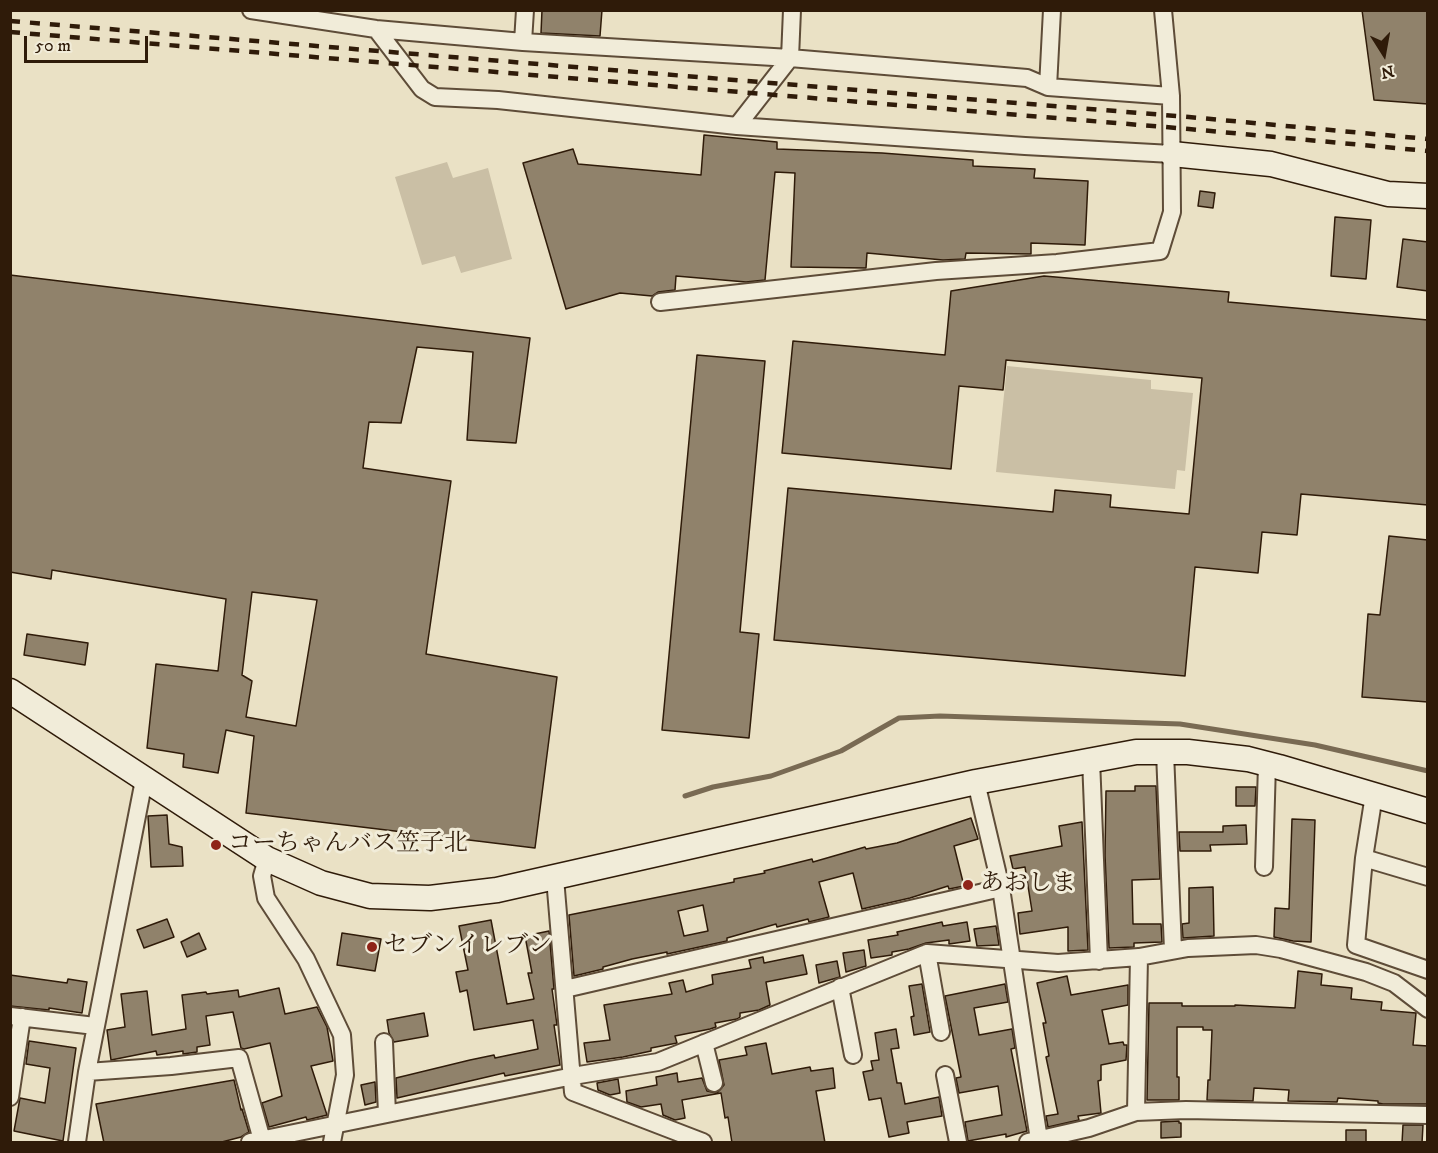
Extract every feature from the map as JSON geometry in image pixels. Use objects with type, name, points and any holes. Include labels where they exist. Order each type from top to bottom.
[{"type":"street","points":[[523,42],[525,10]]},
{"type":"street","points":[[737,126],[790,58],[792,10]]},
{"type":"street","points":[[1048,87],[1052,10]]},
{"type":"street","points":[[660,302],[936,271],[1057,263],[1160,251],[1172,213],[1172,96],[1163,10]]},
{"type":"street","points":[[251,11],[376,29],[523,42],[790,58],[1027,78],[1048,87],[1172,96]]},
{"type":"street","points":[[376,29],[422,89],[435,97],[498,100],[737,126],[1172,154],[1271,164],[1388,194],[1428,196]]},
{"type":"street","points":[[10,691],[267,859],[321,883],[370,896],[436,898],[497,890],[976,782],[1136,752],[1215,754],[1267,764],[1428,811]]},
{"type":"street","points":[[1165,752],[1173,950]]},
{"type":"street","points":[[1091,759],[1099,961]]},
{"type":"street","points":[[1264,867],[1267,764]]},
{"type":"street","points":[[77,1143],[95,1026],[144,780]]},
{"type":"street","points":[[976,782],[1001,888],[1034,1141],[1088,1135],[1136,1112],[1186,1110],[1428,1115]]},
{"type":"street","points":[[1374,795],[1364,858],[1356,945],[1428,970]]},
{"type":"street","points":[[1364,858],[1428,877]]},
{"type":"street","points":[[267,859],[262,876],[266,898],[306,959],[342,1035],[345,1075],[334,1135]]},
{"type":"street","points":[[555,878],[573,1092],[703,1143]]},
{"type":"street","points":[[565,989],[1001,888]]},
{"type":"street","points":[[87,1072],[239,1058],[256,1141],[334,1135],[387,1114],[573,1076],[658,1062],[927,953],[1058,963],[1139,957],[1173,950],[1248,945],[1281,950],[1366,972],[1394,983],[1428,1009]]},
{"type":"street","points":[[927,953],[941,1032]]},
{"type":"street","points":[[1136,1112],[1139,957]]},
{"type":"street","points":[[840,987],[853,1055]]},
{"type":"street","points":[[10,1097],[16,1017],[95,1026]]},
{"type":"street","points":[[384,1042],[387,1114]]},
{"type":"street","points":[[704,1043],[714,1083]]},
{"type":"street","points":[[945,1075],[958,1143]]},
{"type":"shaded area","points":[[447,162],[453,178],[488,168],[512,259],[461,273],[455,256],[422,265],[395,177]]},
{"type":"shaded area","points":[[1007,366],[1151,380],[1151,389],[1193,393],[1185,471],[1177,470],[1175,489],[996,472]]},
{"type":"building","points":[[542,10],[602,10],[600,36],[541,33]]},
{"type":"building","points":[[1362,10],[1428,10],[1428,104],[1374,100]]},
{"type":"building","points":[[704,135],[777,142],[777,149],[882,153],[973,160],[973,166],[1035,169],[1034,178],[1088,181],[1085,245],[1031,243],[1031,254],[966,253],[965,259],[943,260],[867,253],[866,268],[791,267],[795,173],[775,172],[765,280],[746,282],[676,276],[675,290],[658,292],[652,296],[620,293],[566,309],[523,163],[573,149],[578,164],[701,175]]},
{"type":"building","points":[[1200,191],[1215,193],[1213,208],[1198,206]]},
{"type":"building","points":[[1335,217],[1371,220],[1366,279],[1331,276]]},
{"type":"building","points":[[1403,239],[1428,242],[1428,291],[1397,287]]},
{"type":"building","points":[[10,275],[530,338],[516,443],[467,440],[473,352],[417,347],[401,423],[369,422],[363,468],[451,481],[426,654],[557,677],[535,848],[246,813],[254,736],[226,730],[218,773],[183,767],[184,754],[147,748],[156,664],[218,671],[226,599],[52,570],[51,579],[10,572]],"holes":[[[252,592],[317,600],[296,726],[246,717],[252,681],[242,675]]]},
{"type":"building","points":[[1044,276],[1229,292],[1228,302],[1428,320],[1428,505],[1301,494],[1297,535],[1262,532],[1258,573],[1195,567],[1185,676],[774,640],[788,488],[1053,512],[1055,490],[1111,495],[1110,507],[1189,514],[1202,378],[1006,360],[1003,390],[959,386],[951,469],[782,453],[793,341],[945,355],[951,291]]},
{"type":"building","points":[[697,355],[765,361],[740,632],[759,634],[749,738],[662,730]]},
{"type":"building","points":[[1389,536],[1428,540],[1428,702],[1362,697],[1368,614],[1380,615]]},
{"type":"building","points":[[27,634],[88,643],[85,665],[24,655]]},
{"type":"building","points":[[1135,786],[1156,786],[1160,879],[1132,880],[1133,924],[1161,924],[1162,942],[1134,943],[1134,947],[1109,948],[1105,855],[1106,791],[1135,791]]},
{"type":"building","points":[[1236,787],[1256,787],[1255,806],[1236,806]]},
{"type":"building","points":[[167,815],[169,844],[182,847],[183,866],[151,867],[148,816]]},
{"type":"building","points":[[971,818],[978,839],[954,846],[964,886],[949,889],[948,886],[862,909],[853,873],[819,882],[829,917],[809,922],[808,919],[777,927],[776,924],[727,938],[727,941],[632,959],[574,976],[569,915],[734,882],[734,879],[765,873],[764,871],[812,859],[813,862],[865,847],[866,849],[897,843]],"holes":[[[703,905],[708,931],[684,936],[678,911]]]},
{"type":"building","points":[[1292,819],[1315,820],[1311,942],[1274,937],[1275,908],[1289,909]]},
{"type":"building","points":[[1082,822],[1088,950],[1068,951],[1068,927],[1020,934],[1018,913],[1032,911],[1025,867],[1013,869],[1010,856],[1062,846],[1059,826]]},
{"type":"building","points":[[1246,825],[1247,844],[1210,845],[1211,851],[1180,851],[1179,832],[1223,832],[1223,826]]},
{"type":"building","points":[[1213,887],[1214,936],[1183,938],[1182,924],[1189,923],[1189,888]]},
{"type":"building","points":[[167,919],[174,937],[144,948],[137,930]]},
{"type":"building","points":[[491,920],[507,1004],[534,999],[528,973],[532,973],[525,936],[549,931],[554,989],[552,989],[557,1025],[554,1025],[560,1065],[505,1076],[504,1073],[397,1098],[396,1078],[494,1055],[495,1058],[538,1049],[533,1020],[474,1030],[467,990],[460,992],[456,972],[468,970],[459,926]]},
{"type":"building","points":[[942,922],[943,926],[967,922],[970,941],[949,944],[949,940],[926,943],[892,952],[892,955],[871,958],[868,940],[898,935],[897,932]]},
{"type":"building","points":[[996,926],[999,945],[977,946],[974,929]]},
{"type":"building","points":[[199,933],[206,949],[187,957],[181,942]]},
{"type":"building","points":[[342,933],[381,939],[375,971],[337,965]]},
{"type":"building","points":[[864,950],[866,966],[846,972],[843,953]]},
{"type":"building","points":[[803,955],[807,974],[766,982],[770,1005],[759,1010],[740,1013],[737,1019],[715,1023],[716,1027],[710,1029],[675,1036],[677,1043],[623,1057],[587,1062],[584,1043],[610,1040],[604,1005],[672,994],[669,983],[683,980],[686,992],[713,984],[712,975],[751,968],[749,960],[763,957],[764,963]]},
{"type":"building","points":[[837,961],[840,977],[819,983],[816,965]]},
{"type":"building","points":[[1298,971],[1322,974],[1321,985],[1352,988],[1351,999],[1382,1002],[1381,1010],[1416,1013],[1413,1045],[1428,1046],[1428,1104],[1383,1104],[1378,1101],[1338,1098],[1337,1102],[1288,1101],[1289,1090],[1254,1088],[1253,1101],[1207,1100],[1212,1030],[1203,1030],[1203,1027],[1177,1027],[1179,1100],[1147,1100],[1149,1003],[1182,1003],[1182,1006],[1235,1005],[1295,1008]]},
{"type":"building","points":[[10,975],[67,983],[68,979],[87,982],[82,1013],[10,1006]]},
{"type":"building","points":[[1067,976],[1071,995],[1128,985],[1128,1005],[1102,1010],[1109,1044],[1123,1042],[1127,1045],[1126,1060],[1101,1065],[1101,1080],[1098,1081],[1101,1113],[1078,1116],[1079,1120],[1048,1127],[1046,1116],[1058,1114],[1046,1057],[1049,1056],[1043,1023],[1046,1023],[1037,983]]},
{"type":"building","points":[[922,984],[930,1032],[914,1035],[911,1017],[914,1016],[909,986]]},
{"type":"building","points":[[1005,984],[1008,1002],[974,1008],[979,1035],[1012,1029],[1015,1048],[1011,1049],[1027,1131],[1006,1137],[1006,1134],[968,1141],[965,1122],[1002,1115],[998,1086],[959,1093],[956,1078],[961,1077],[945,996]]},
{"type":"building","points":[[279,988],[285,1014],[317,1007],[327,1027],[333,1061],[311,1066],[327,1115],[307,1120],[306,1117],[269,1127],[262,1103],[282,1096],[270,1043],[241,1048],[233,1012],[206,1016],[210,1045],[197,1047],[197,1052],[183,1054],[183,1051],[157,1055],[156,1051],[111,1060],[107,1030],[125,1027],[121,994],[147,991],[152,1035],[186,1029],[182,995],[238,990],[239,997]]},
{"type":"building","points":[[424,1013],[428,1036],[394,1042],[389,1033],[387,1020]]},
{"type":"building","points":[[896,1029],[899,1048],[891,1049],[897,1083],[901,1083],[905,1104],[939,1097],[942,1116],[907,1122],[909,1133],[889,1137],[881,1098],[869,1100],[863,1072],[873,1070],[871,1061],[879,1060],[875,1033]]},
{"type":"building","points":[[29,1041],[76,1048],[63,1141],[14,1131],[20,1098],[45,1103],[50,1068],[26,1064]]},
{"type":"building","points":[[766,1043],[772,1074],[810,1067],[811,1071],[833,1068],[835,1088],[816,1091],[825,1143],[732,1143],[721,1093],[682,1100],[685,1118],[675,1120],[663,1115],[661,1104],[641,1107],[627,1102],[626,1091],[657,1085],[656,1077],[677,1073],[678,1082],[702,1078],[707,1091],[717,1093],[724,1085],[719,1060],[747,1055],[745,1047]]},
{"type":"building","points":[[618,1079],[620,1093],[610,1095],[598,1090],[597,1083]]},
{"type":"building","points":[[234,1080],[249,1132],[241,1137],[218,1143],[104,1143],[96,1104]]},
{"type":"building","points":[[375,1082],[376,1102],[365,1105],[361,1085]]},
{"type":"building","points":[[1179,1121],[1181,1137],[1161,1138],[1161,1122]]},
{"type":"building","points":[[1403,1125],[1423,1125],[1422,1143],[1402,1143]]},
{"type":"building","points":[[1346,1130],[1366,1130],[1366,1143],[1346,1143]]},
{"type":"waterway","points":[[685,796],[713,787],[771,776],[841,751],[899,718],[940,716],[1180,724],[1315,745],[1428,771]]},
{"type":"railway","points":[[10,21],[1189,117],[1428,139]]},
{"type":"railway","points":[[10,32],[1189,129],[1428,151]]},
{"type":"place","name":"コーちゃんバス笠子北","points":[[216,845]]},
{"type":"place","name":"あおしま","points":[[968,885]]},
{"type":"place","name":"セブンイレブン","points":[[372,947]]}]
